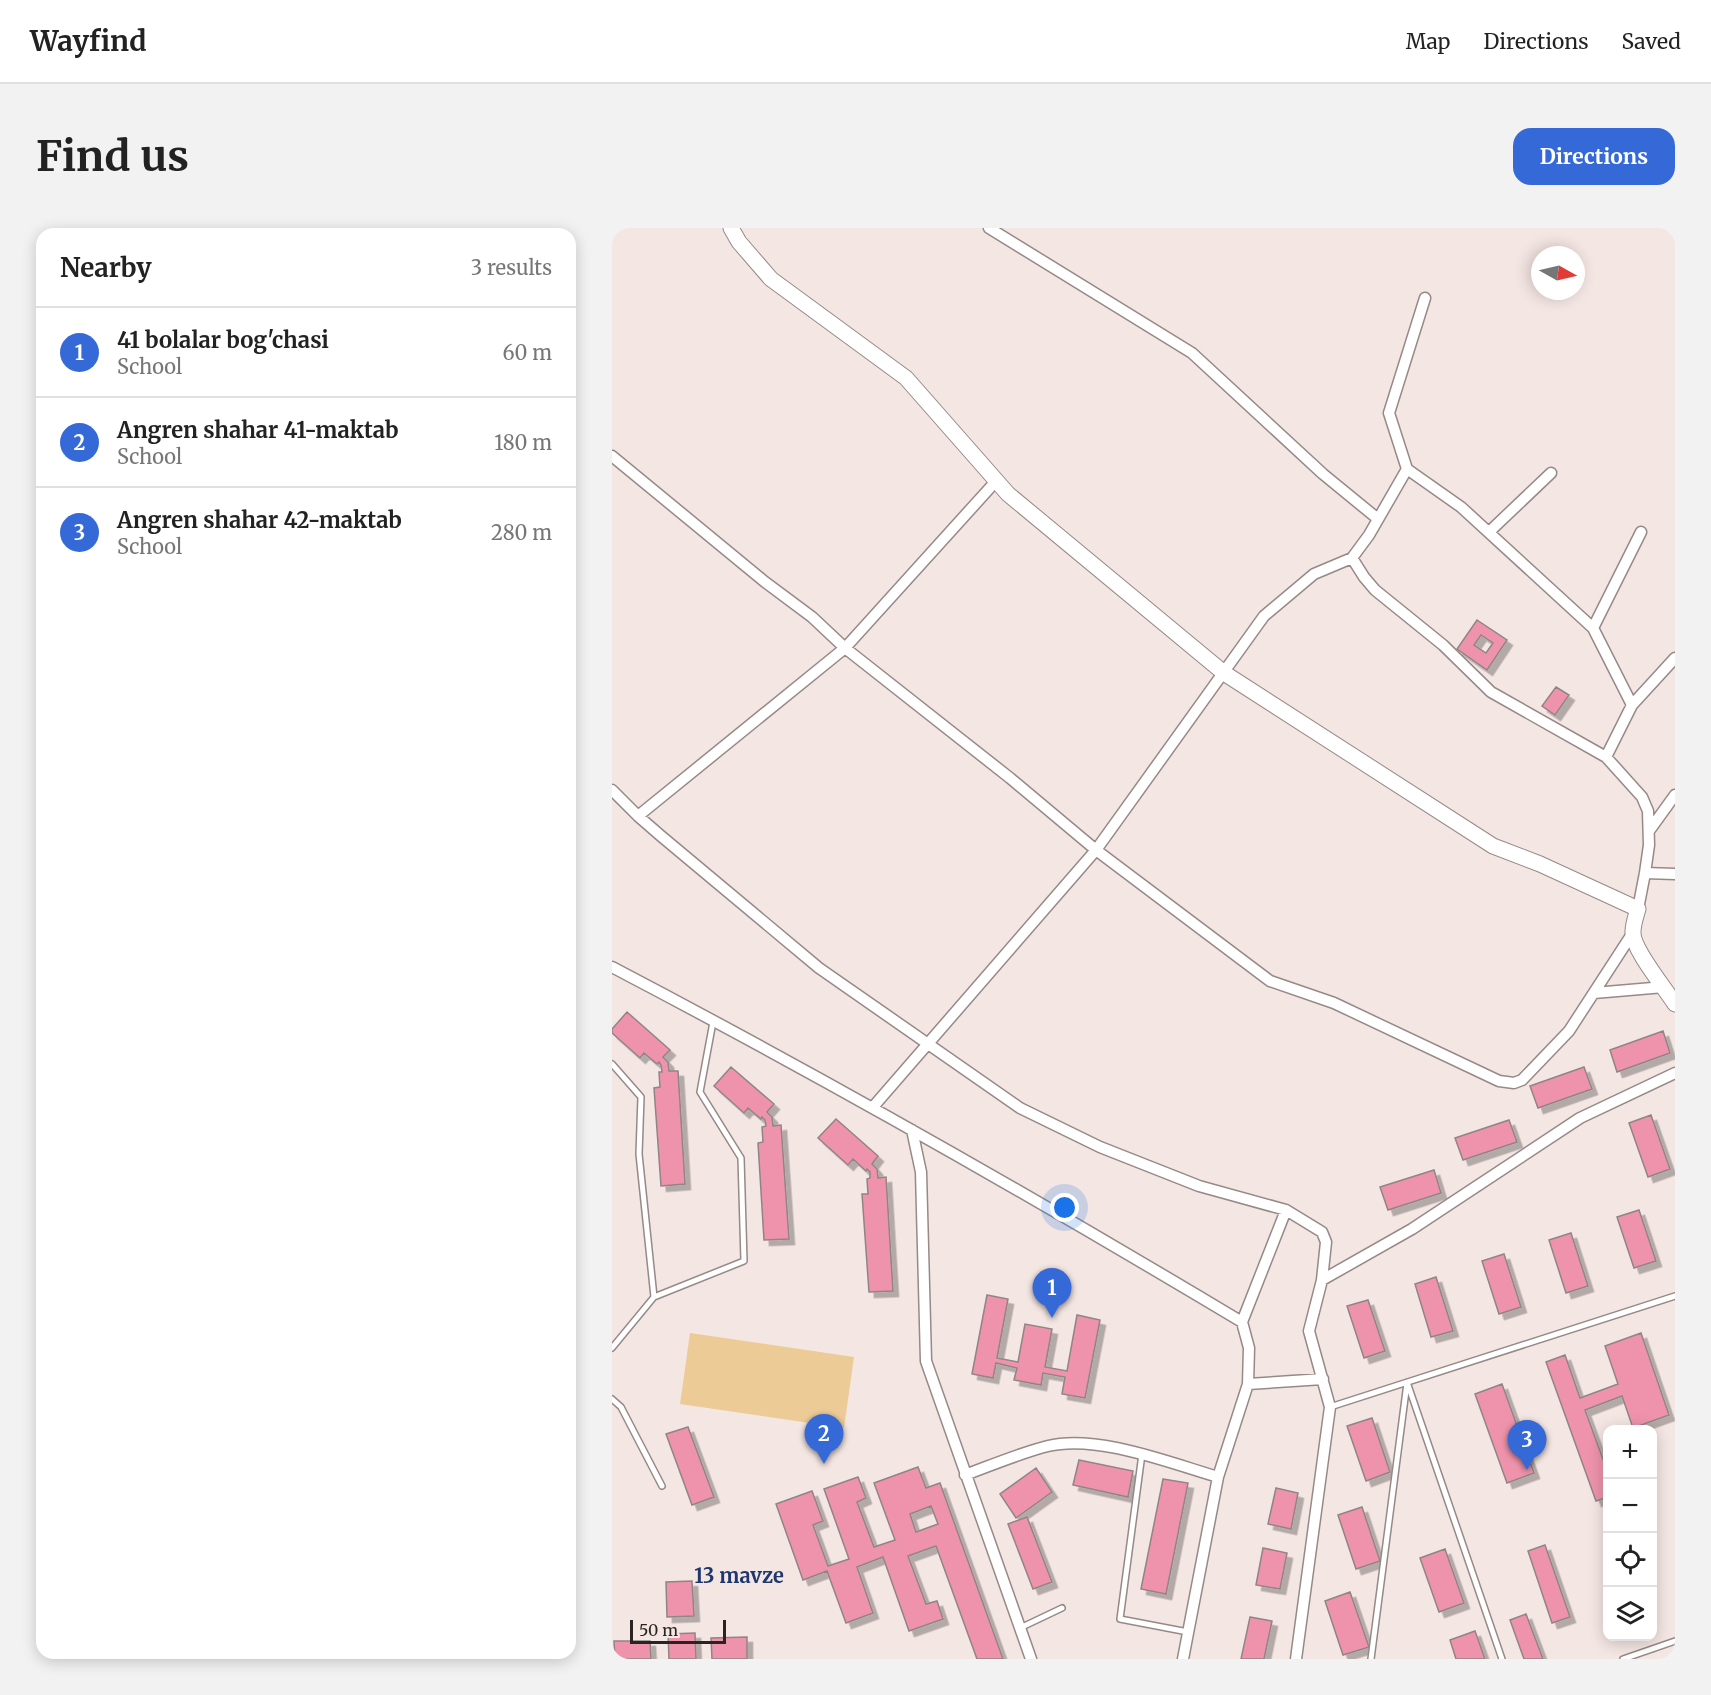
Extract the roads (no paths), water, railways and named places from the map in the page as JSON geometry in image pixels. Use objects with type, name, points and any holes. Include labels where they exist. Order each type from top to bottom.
[{"type":"street","points":[[731,228],[739,242],[771,279],[906,378],[1008,494],[1224,673],[1493,846],[1540,864],[1638,909]]},
{"type":"street","points":[[989,228],[1192,353],[1323,474],[1378,519]]},
{"type":"street","points":[[1425,298],[1389,412],[1407,469],[1461,507],[1593,628],[1632,705]]},
{"type":"street","points":[[612,456],[846,648],[1010,778],[1095,850],[1270,981],[1334,1003],[1503,1082],[1514,1083],[1522,1080],[1569,1031],[1632,934],[1645,873],[1649,831],[1648,811],[1642,797],[1606,757],[1491,692],[1443,645],[1375,590],[1352,558]]},
{"type":"street","points":[[873,1107],[1095,850],[1264,616],[1314,574],[1352,558],[1369,535],[1407,469]]},
{"type":"street","points":[[1489,532],[1551,473]]},
{"type":"street","points":[[638,816],[846,648],[997,480]]},
{"type":"street","points":[[1593,628],[1641,532]]},
{"type":"street","points":[[1606,757],[1632,705],[1675,658]]},
{"type":"street","points":[[612,790],[638,816],[819,968],[1020,1108],[1100,1147],[1199,1186],[1286,1210],[1320,1230],[1324,1235],[1326,1242],[1322,1280],[1309,1331],[1330,1407],[1296,1659]]},
{"type":"street","points":[[1649,831],[1675,795]]},
{"type":"street","points":[[1645,873],[1675,874]]},
{"type":"street","points":[[1632,934],[1649,969],[1675,1004]]},
{"type":"street","points":[[612,967],[873,1107],[1242,1322]]},
{"type":"street","points":[[1594,993],[1664,987]]},
{"type":"street","points":[[1322,1280],[1412,1229],[1580,1118],[1675,1073]]},
{"type":"street","points":[[912,1130],[921,1172],[927,1361],[1031,1659]]},
{"type":"street","points":[[1183,1659],[1218,1477],[1248,1384],[1249,1348],[1242,1322],[1286,1210]]},
{"type":"street","points":[[1248,1384],[1323,1379]]},
{"type":"street","points":[[965,1475],[1049,1446],[1071,1443],[1097,1444],[1142,1454],[1218,1477]]},
{"type":"lane","points":[[612,1348],[654,1297],[744,1261],[741,1158],[700,1092],[713,1020]]},
{"type":"lane","points":[[612,1064],[641,1097],[639,1154],[654,1297]]},
{"type":"lane","points":[[1330,1407],[1675,1296]]},
{"type":"lane","points":[[1371,1659],[1407,1382]]},
{"type":"lane","points":[[1407,1382],[1502,1659]]},
{"type":"lane","points":[[612,1399],[621,1407],[662,1486]]},
{"type":"lane","points":[[1142,1454],[1120,1619],[1188,1632]]},
{"type":"lane","points":[[1020,1629],[1062,1608]]},
{"type":"lane","points":[[1623,1659],[1675,1641]]},
{"type":"place","name":"41 bolalar bog'chasi","points":[[1052,1318]]},
{"type":"place","name":"Angren shahar 41-maktab","points":[[824,1464]]},
{"type":"place","name":"Angren shahar 42-maktab","points":[[1527,1470]]},
{"type":"district","name":"13 mavze","points":[[739,1576]]}]
